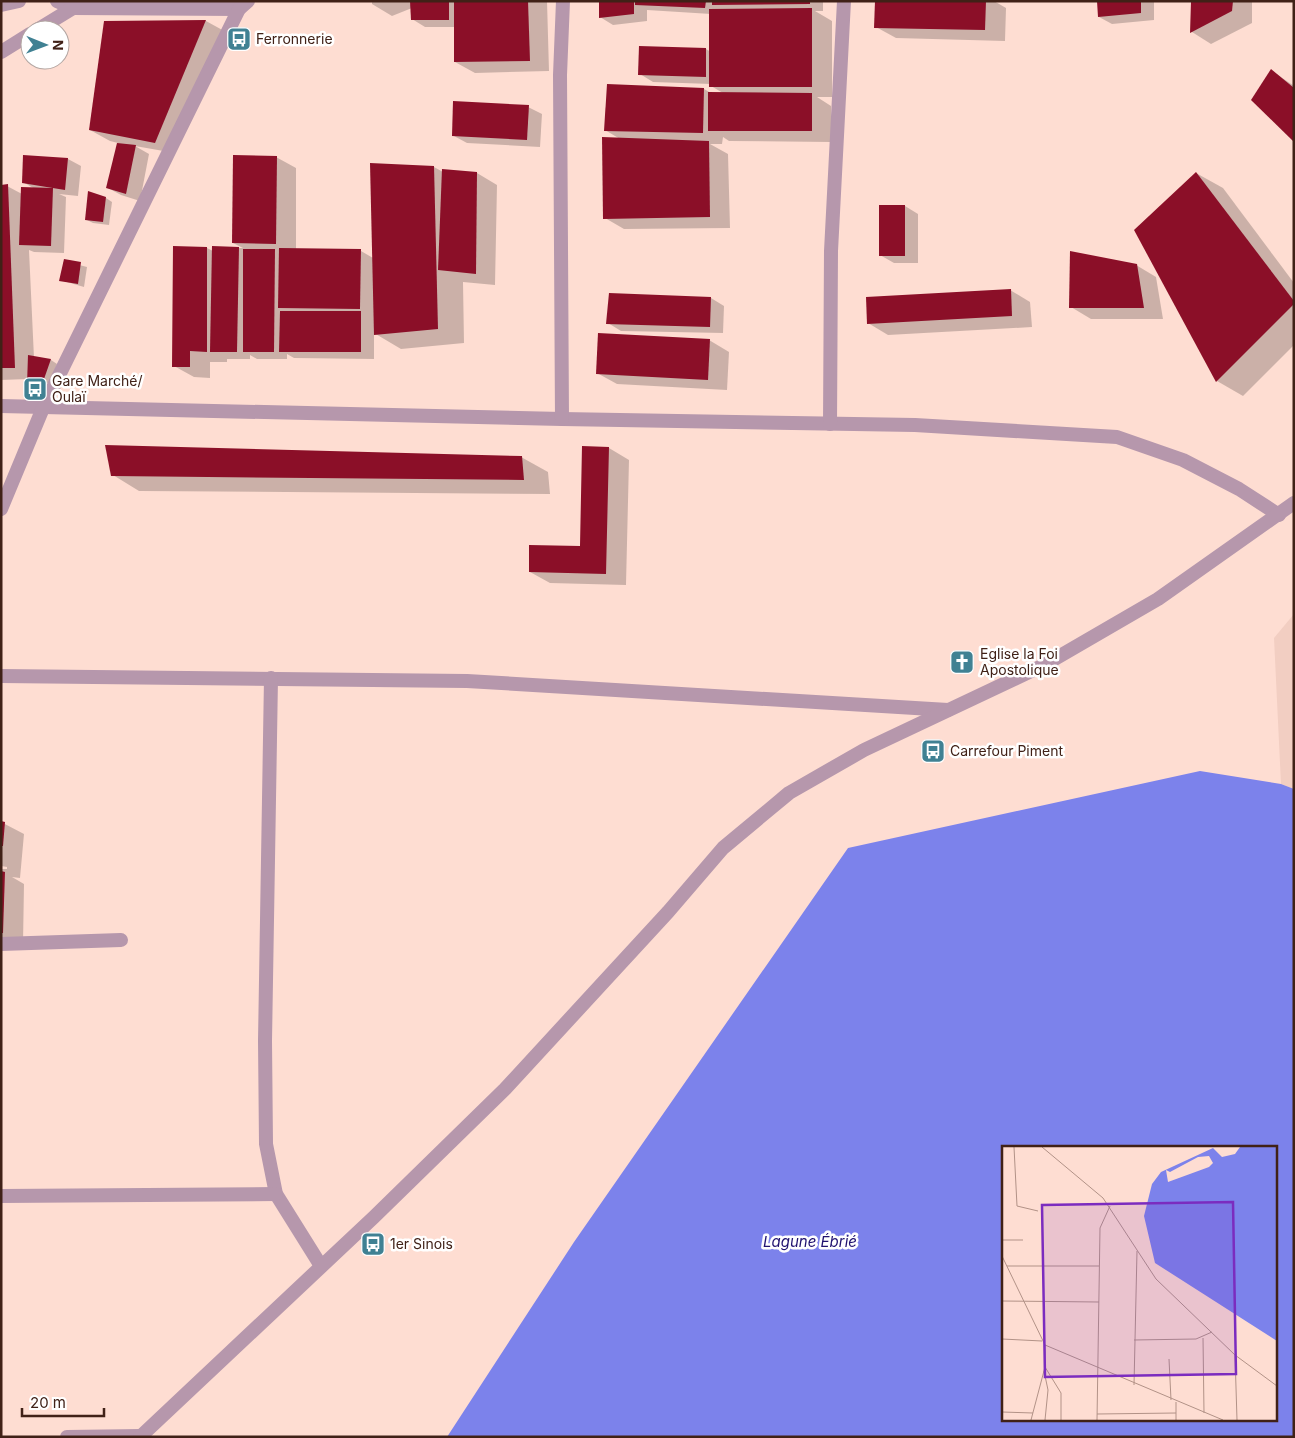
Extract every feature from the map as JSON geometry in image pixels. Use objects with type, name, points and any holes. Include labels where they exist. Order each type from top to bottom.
[{"type":"street","points":[[1,5],[19,1]]},
{"type":"street","points":[[1,509],[43,408],[244,5],[73,8],[57,1]]},
{"type":"street","points":[[562,419],[560,75],[563,1]]},
{"type":"street","points":[[830,424],[831,251],[844,1]]},
{"type":"street","points":[[53,20],[73,8]]},
{"type":"street","points":[[1,52],[20,40]]},
{"type":"street","points":[[1,406],[914,425],[1117,437],[1183,460],[1239,489],[1278,515]]},
{"type":"street","points":[[67,1437],[141,1436],[505,1089],[668,912],[723,848],[789,793],[864,750],[1046,664],[1158,598],[1294,504]]},
{"type":"street","points":[[1,676],[467,680],[951,710]]},
{"type":"street","points":[[271,678],[265,1041],[266,1144],[276,1194],[321,1266]]},
{"type":"street","points":[[1,944],[121,940]]},
{"type":"street","points":[[1,1196],[276,1194]]},
{"type":"shaded area","points":[[1294,614],[1294,789],[1281,784],[1274,638]]},
{"type":"water","name":"Lagune Ébrié","points":[[1200,771],[1281,784],[1294,789],[1294,1437],[447,1437],[574,1242],[848,848]]},
{"type":"building","points":[[410,1],[449,1],[449,20],[411,20]]},
{"type":"building","points":[[454,1],[528,1],[530,61],[454,62]]},
{"type":"building","points":[[599,1],[634,1],[634,14],[599,18]]},
{"type":"building","points":[[635,1],[706,1],[705,8],[635,5]]},
{"type":"building","points":[[712,1],[810,1],[810,4],[712,5]]},
{"type":"building","points":[[875,1],[986,1],[985,30],[874,28]]},
{"type":"building","points":[[1097,1],[1141,1],[1141,13],[1098,17]]},
{"type":"building","points":[[1191,1],[1233,1],[1232,11],[1190,33]]},
{"type":"building","points":[[812,8],[812,87],[709,87],[709,9]]},
{"type":"building","points":[[206,20],[155,143],[89,130],[104,21]]},
{"type":"building","points":[[639,46],[706,48],[706,77],[638,75]]},
{"type":"building","points":[[1271,69],[1294,88],[1294,142],[1251,100]]},
{"type":"building","points":[[607,84],[704,88],[703,133],[604,131]]},
{"type":"building","points":[[708,92],[812,93],[812,131],[708,131]]},
{"type":"building","points":[[453,101],[529,105],[527,140],[452,136]]},
{"type":"building","points":[[602,137],[709,141],[710,217],[603,219]]},
{"type":"building","points":[[117,143],[136,145],[126,194],[106,188]]},
{"type":"building","points":[[23,155],[68,158],[65,190],[22,183]]},
{"type":"building","points":[[233,155],[277,156],[276,244],[232,243]]},
{"type":"building","points":[[370,163],[434,166],[438,329],[374,335]]},
{"type":"building","points":[[442,169],[477,172],[476,274],[438,270]]},
{"type":"building","points":[[1196,172],[1294,301],[1294,304],[1216,382],[1134,230]]},
{"type":"building","points":[[8,184],[15,368],[1,368],[1,185]]},
{"type":"building","points":[[21,187],[53,188],[51,246],[19,245]]},
{"type":"building","points":[[88,191],[106,197],[103,222],[85,220]]},
{"type":"building","points":[[879,205],[905,205],[905,256],[879,256]]},
{"type":"building","points":[[173,246],[207,247],[207,352],[190,351],[190,367],[172,367]]},
{"type":"building","points":[[212,246],[239,247],[237,352],[210,352]]},
{"type":"building","points":[[279,248],[361,249],[360,309],[278,308]]},
{"type":"building","points":[[243,249],[275,249],[274,352],[243,352]]},
{"type":"building","points":[[1070,251],[1137,264],[1144,308],[1069,308]]},
{"type":"building","points":[[64,259],[81,262],[78,284],[59,281]]},
{"type":"building","points":[[1011,289],[1012,316],[867,324],[866,297]]},
{"type":"building","points":[[609,293],[711,297],[710,327],[606,324]]},
{"type":"building","points":[[280,311],[361,311],[361,352],[279,352]]},
{"type":"building","points":[[598,333],[710,339],[708,380],[596,374]]},
{"type":"building","points":[[28,355],[51,359],[44,379],[27,385]]},
{"type":"building","points":[[105,445],[522,456],[524,480],[111,476]]},
{"type":"building","points":[[582,446],[609,447],[606,574],[529,572],[529,545],[580,546]]},
{"type":"building","points":[[1,821],[5,822],[3,846],[1,846]]},
{"type":"building","points":[[1,871],[5,872],[3,933],[1,933]]},
{"type":"place","name":"Ferronnerie","points":[[239,39]]},
{"type":"place","name":"Gare Marché/ Oulaï","points":[[35,389]]},
{"type":"place","name":"Eglise la Foi Apostolique","points":[[962,662]]},
{"type":"place","name":"Carrefour Piment","points":[[933,751]]},
{"type":"place","name":"1er Sinois","points":[[373,1244]]}]
